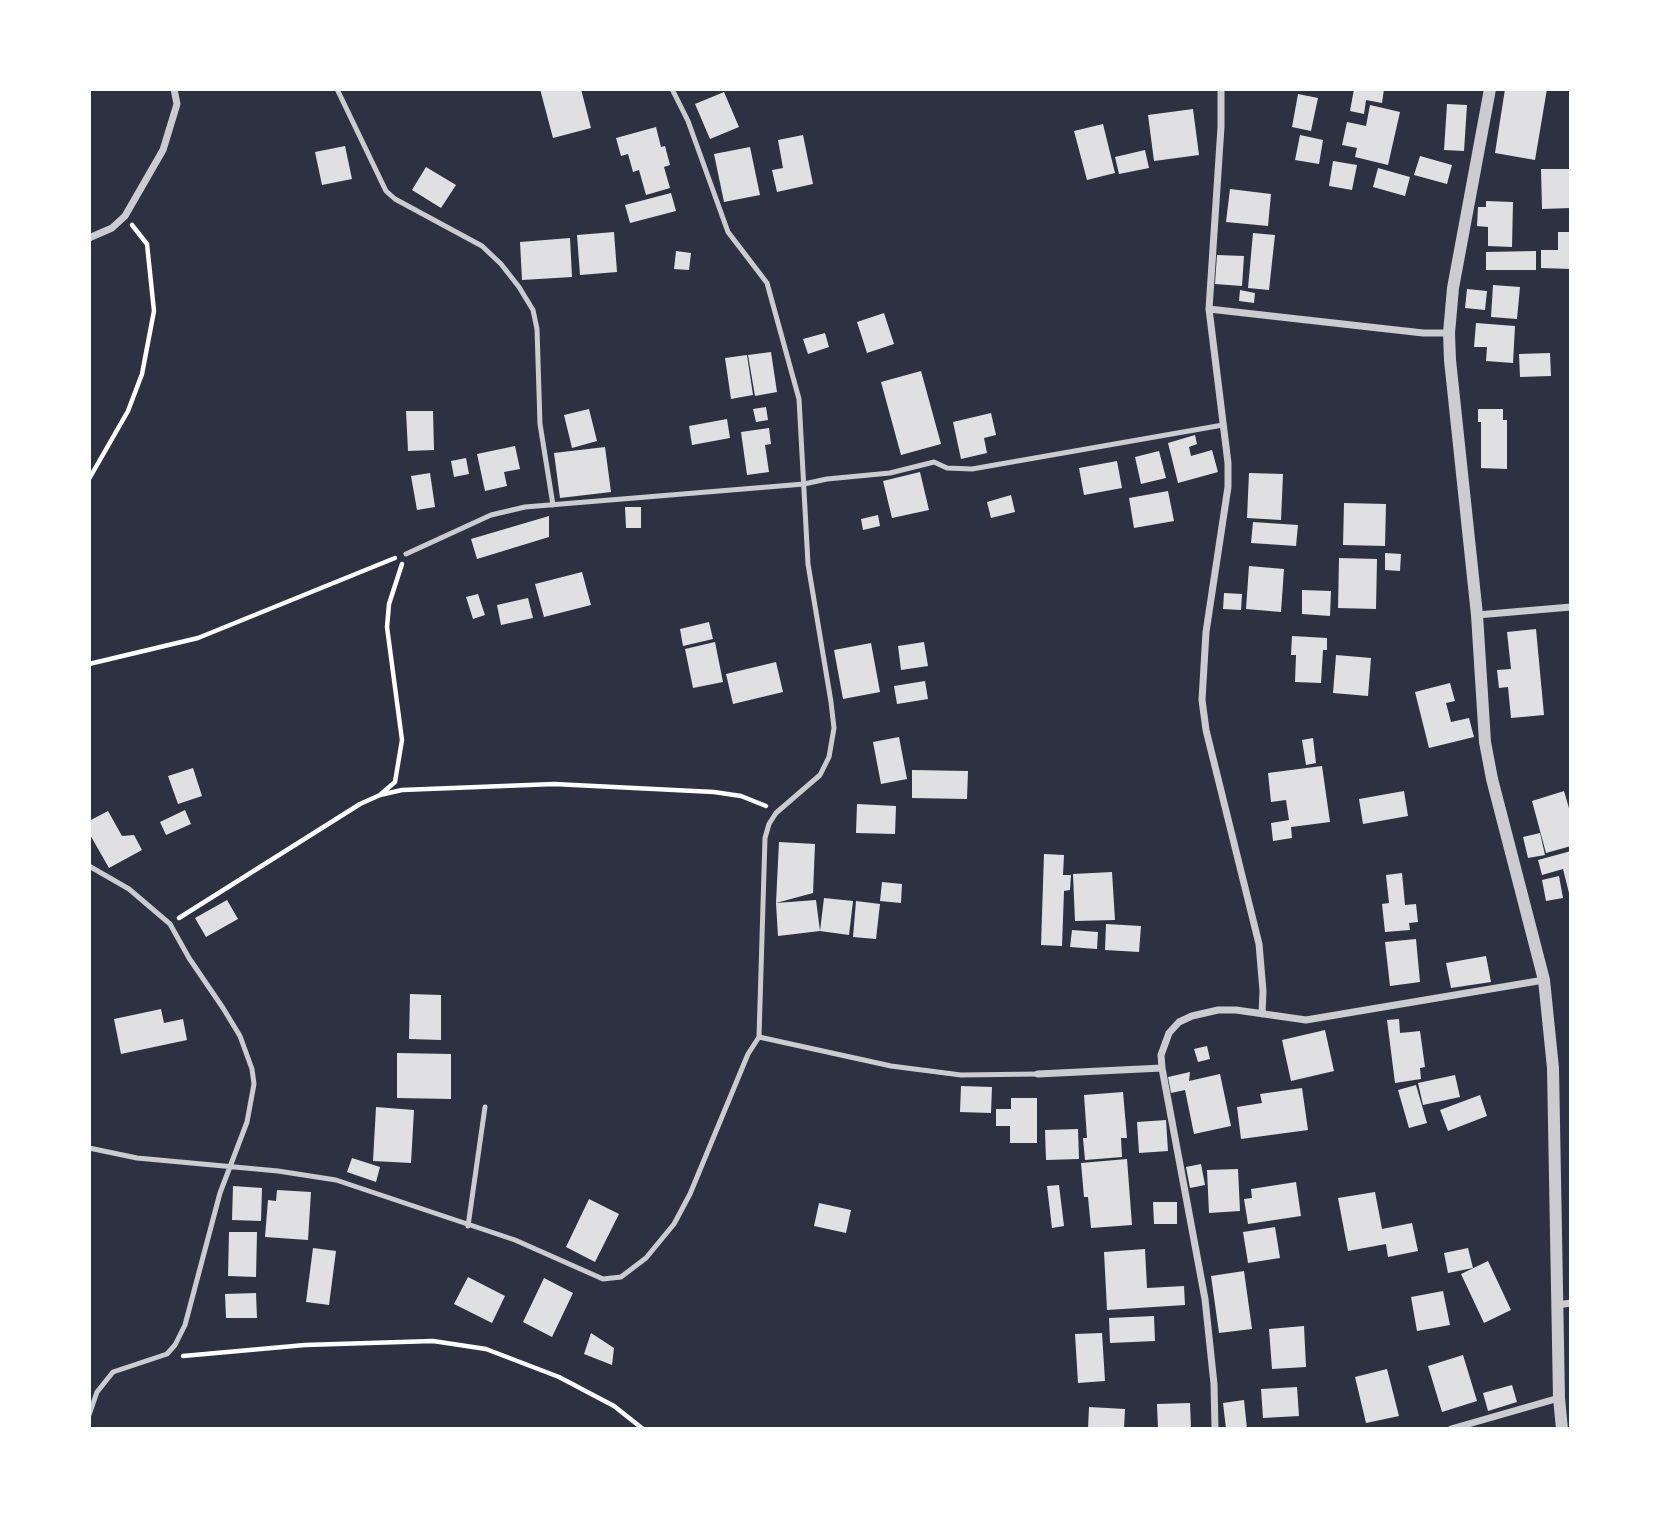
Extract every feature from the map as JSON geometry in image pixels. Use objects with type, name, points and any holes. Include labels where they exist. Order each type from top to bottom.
[{"type":"street","points":[[89,237],[112,228],[125,216],[163,150],[177,104],[174,89]]},
{"type":"street","points":[[1221,89],[1222,127],[1209,309],[1228,463],[1228,487],[1206,632],[1202,700],[1206,730],[1259,944],[1264,991],[1262,1014]]},
{"type":"street","points":[[1490,89],[1453,288],[1449,333],[1477,615],[1487,755],[1544,980],[1553,1068],[1559,1398],[1562,1429]]},
{"type":"street","points":[[1209,309],[1423,333],[1449,333]]},
{"type":"street","points":[[1477,615],[1571,607]]},
{"type":"street","points":[[1215,1429],[1214,1384],[1205,1299],[1162,1068],[1161,1055],[1170,1033],[1179,1022],[1218,1010],[1306,1020],[1544,980]]},
{"type":"street","points":[[1038,1074],[1162,1068]]},
{"type":"street","points":[[1557,1305],[1571,1303]]},
{"type":"street","points":[[1451,1429],[1559,1398]]},
{"type":"lane","points":[[337,89],[386,191],[395,199],[482,246],[501,264],[533,310],[537,329],[541,424],[553,505]]},
{"type":"lane","points":[[89,1148],[137,1158],[336,1180],[515,1240],[603,1279],[621,1277],[646,1258],[674,1224],[690,1194],[748,1054],[759,1037],[765,838],[769,824],[776,813],[820,775],[829,757],[834,728],[808,564],[799,398],[767,283],[728,232],[688,121],[672,89]]},
{"type":"lane","points":[[406,554],[491,514],[526,507],[804,484],[827,479],[890,474],[934,462],[947,468],[972,469],[1223,425]]},
{"type":"lane","points":[[89,866],[128,889],[170,924],[240,1036],[252,1069],[252,1101],[247,1122],[203,1251],[186,1325],[167,1354],[113,1372],[97,1392],[89,1415]]},
{"type":"lane","points":[[759,1037],[891,1066],[961,1075],[1038,1074]]},
{"type":"lane","points":[[468,1226],[485,1107]]},
{"type":"path","points":[[89,480],[128,411],[142,374],[154,311],[147,244],[125,216]]},
{"type":"path","points":[[380,795],[395,782],[402,740],[387,626],[389,604],[406,554]]},
{"type":"path","points":[[89,664],[198,638],[406,554]]},
{"type":"path","points":[[170,924],[360,804],[380,795],[402,790],[554,784],[741,796],[765,805],[776,813]]},
{"type":"path","points":[[167,1354],[184,1356],[305,1345],[433,1341],[486,1349],[559,1377],[614,1406],[643,1429]]},
{"type":"building","points":[[540,89],[581,89],[591,128],[553,138]]},
{"type":"building","points":[[1354,89],[1384,89],[1382,103],[1366,100],[1364,114],[1350,111]]},
{"type":"building","points":[[1505,89],[1547,89],[1535,160],[1495,153]]},
{"type":"building","points":[[724,92],[739,127],[710,139],[695,104]]},
{"type":"building","points":[[1298,94],[1318,98],[1311,131],[1292,127]]},
{"type":"building","points":[[1447,104],[1467,105],[1464,151],[1444,150]]},
{"type":"building","points":[[1370,105],[1400,112],[1388,165],[1355,157],[1357,148],[1342,145],[1347,122],[1366,126]]},
{"type":"building","points":[[1193,109],[1199,155],[1154,161],[1148,115]]},
{"type":"building","points":[[1103,124],[1115,173],[1087,180],[1074,131]]},
{"type":"building","points":[[656,127],[661,147],[665,146],[670,165],[664,167],[670,188],[646,195],[639,170],[633,172],[628,154],[621,156],[616,138]]},
{"type":"building","points":[[803,135],[813,184],[777,192],[772,170],[783,168],[778,140]]},
{"type":"building","points":[[1300,135],[1323,140],[1319,164],[1295,160]]},
{"type":"building","points":[[345,146],[352,179],[322,185],[315,152]]},
{"type":"building","points":[[750,147],[760,195],[724,202],[714,154]]},
{"type":"building","points":[[1145,150],[1149,168],[1119,174],[1115,157]]},
{"type":"building","points":[[1420,156],[1452,165],[1447,184],[1414,175]]},
{"type":"building","points":[[1333,161],[1357,165],[1352,190],[1329,186]]},
{"type":"building","points":[[426,167],[456,185],[441,208],[412,190]]},
{"type":"building","points":[[1378,168],[1410,177],[1405,196],[1373,187]]},
{"type":"building","points":[[1541,169],[1571,169],[1571,208],[1542,209]]},
{"type":"building","points":[[1230,189],[1271,194],[1268,226],[1226,222]]},
{"type":"building","points":[[671,193],[676,211],[630,223],[625,205]]},
{"type":"building","points":[[1486,201],[1513,202],[1512,247],[1488,246],[1488,227],[1477,226],[1478,207],[1486,207]]},
{"type":"building","points":[[614,232],[617,272],[580,275],[577,235]]},
{"type":"building","points":[[1558,232],[1571,232],[1571,269],[1541,268],[1541,250],[1558,250]]},
{"type":"building","points":[[1253,233],[1275,235],[1269,290],[1248,288]]},
{"type":"building","points":[[570,238],[572,277],[522,280],[520,242]]},
{"type":"building","points":[[676,251],[691,253],[689,270],[674,269]]},
{"type":"building","points":[[1536,251],[1536,270],[1486,270],[1486,252]]},
{"type":"building","points":[[1217,255],[1244,256],[1242,286],[1215,284]]},
{"type":"building","points":[[1493,285],[1520,287],[1517,319],[1491,317]]},
{"type":"building","points":[[1467,289],[1487,291],[1485,310],[1465,308]]},
{"type":"building","points":[[1240,290],[1255,293],[1254,303],[1239,301]]},
{"type":"building","points":[[884,313],[894,344],[867,353],[857,322]]},
{"type":"building","points":[[1476,323],[1515,326],[1513,363],[1486,361],[1487,347],[1474,347]]},
{"type":"building","points":[[825,333],[829,347],[808,354],[803,339]]},
{"type":"building","points":[[771,352],[777,392],[755,396],[748,355]]},
{"type":"building","points":[[1550,353],[1551,376],[1520,377],[1519,354]]},
{"type":"building","points":[[747,355],[753,395],[731,399],[725,358]]},
{"type":"building","points":[[921,371],[941,444],[901,455],[881,382]]},
{"type":"building","points":[[766,407],[768,420],[756,422],[753,409]]},
{"type":"building","points":[[589,409],[597,441],[572,448],[564,415]]},
{"type":"building","points":[[1478,409],[1503,409],[1503,420],[1507,420],[1507,469],[1481,468],[1481,422],[1478,422]]},
{"type":"building","points":[[406,411],[433,411],[434,450],[408,451]]},
{"type":"building","points":[[991,413],[996,435],[984,438],[987,453],[961,459],[953,422]]},
{"type":"building","points":[[727,419],[730,438],[692,445],[689,426]]},
{"type":"building","points":[[769,428],[771,444],[765,445],[769,472],[747,475],[741,432]]},
{"type":"building","points":[[1195,435],[1197,444],[1189,447],[1191,456],[1212,450],[1218,472],[1178,483],[1168,443]]},
{"type":"building","points":[[515,446],[520,469],[504,472],[507,486],[485,491],[477,454]]},
{"type":"building","points":[[605,447],[611,492],[560,498],[554,453]]},
{"type":"building","points":[[1159,451],[1166,478],[1141,484],[1135,457]]},
{"type":"building","points":[[466,458],[469,474],[454,477],[451,461]]},
{"type":"building","points":[[1117,461],[1122,488],[1084,495],[1079,468]]},
{"type":"building","points":[[920,472],[929,510],[892,518],[883,481]]},
{"type":"building","points":[[430,473],[435,507],[417,510],[411,476]]},
{"type":"building","points":[[1249,473],[1283,474],[1281,520],[1247,518]]},
{"type":"building","points":[[1168,491],[1174,521],[1134,528],[1129,498]]},
{"type":"building","points":[[1011,495],[1015,512],[991,518],[987,502]]},
{"type":"building","points":[[1344,503],[1386,504],[1385,546],[1343,545]]},
{"type":"building","points":[[625,507],[641,507],[641,528],[626,528]]},
{"type":"building","points":[[878,515],[880,526],[863,530],[861,519]]},
{"type":"building","points":[[549,516],[549,537],[477,559],[471,539]]},
{"type":"building","points":[[1253,522],[1298,525],[1296,546],[1251,543]]},
{"type":"building","points":[[1385,553],[1401,554],[1400,571],[1385,570]]},
{"type":"building","points":[[1339,558],[1377,559],[1376,609],[1338,608]]},
{"type":"building","points":[[1249,566],[1284,569],[1281,612],[1246,609]]},
{"type":"building","points":[[582,572],[591,605],[544,617],[535,584]]},
{"type":"building","points":[[1302,590],[1331,591],[1330,616],[1302,614]]},
{"type":"building","points":[[1224,593],[1242,594],[1241,610],[1223,609]]},
{"type":"building","points":[[478,594],[485,615],[473,619],[466,597]]},
{"type":"building","points":[[528,598],[533,618],[501,625],[497,605]]},
{"type":"building","points":[[709,622],[713,639],[683,646],[680,629]]},
{"type":"building","points":[[1536,629],[1544,715],[1511,718],[1508,687],[1499,688],[1497,670],[1511,669],[1507,632]]},
{"type":"building","points":[[1292,636],[1327,638],[1327,650],[1323,650],[1321,683],[1295,682],[1296,655],[1291,655]]},
{"type":"building","points":[[715,642],[723,682],[693,688],[685,649]]},
{"type":"building","points":[[924,642],[928,666],[901,670],[898,646]]},
{"type":"building","points":[[871,643],[880,692],[843,699],[834,650]]},
{"type":"building","points":[[1336,655],[1371,658],[1368,696],[1333,693]]},
{"type":"building","points":[[776,662],[783,692],[733,704],[726,674]]},
{"type":"building","points":[[925,681],[928,699],[897,704],[894,686]]},
{"type":"building","points":[[1450,683],[1455,701],[1446,703],[1451,722],[1469,718],[1474,737],[1429,748],[1415,692]]},
{"type":"building","points":[[899,737],[907,779],[881,784],[873,742]]},
{"type":"building","points":[[1313,738],[1316,763],[1306,765],[1302,740]]},
{"type":"building","points":[[1322,766],[1330,822],[1291,827],[1292,838],[1273,841],[1271,823],[1289,820],[1286,800],[1271,802],[1268,773]]},
{"type":"building","points":[[193,768],[202,796],[178,804],[168,776]]},
{"type":"building","points":[[912,770],[968,771],[967,799],[912,798]]},
{"type":"building","points":[[1404,791],[1408,816],[1363,824],[1359,799]]},
{"type":"building","points":[[1564,791],[1571,815],[1571,846],[1546,853],[1532,801]]},
{"type":"building","points":[[857,804],[896,806],[895,834],[856,833]]},
{"type":"building","points":[[185,810],[191,824],[166,835],[160,822]]},
{"type":"building","points":[[108,811],[122,836],[134,835],[142,850],[109,868],[89,833],[89,821]]},
{"type":"building","points":[[1540,833],[1545,855],[1528,858],[1523,837]]},
{"type":"building","points":[[779,842],[815,844],[813,893],[776,903]]},
{"type":"building","points":[[1571,851],[1570,897],[1563,869],[1542,875],[1538,860]]},
{"type":"building","points":[[1044,854],[1064,855],[1063,875],[1071,875],[1070,890],[1064,891],[1062,946],[1041,945]]},
{"type":"building","points":[[1112,872],[1115,920],[1075,921],[1073,874]]},
{"type":"building","points":[[1402,873],[1405,905],[1416,904],[1418,922],[1409,923],[1410,930],[1385,932],[1382,904],[1389,903],[1386,875]]},
{"type":"building","points":[[1559,876],[1563,898],[1546,901],[1542,880]]},
{"type":"building","points":[[882,882],[902,884],[901,903],[880,901]]},
{"type":"building","points":[[824,898],[853,901],[849,935],[820,931]]},
{"type":"building","points":[[227,900],[238,919],[206,937],[195,918]]},
{"type":"building","points":[[816,900],[820,931],[778,936],[776,903]]},
{"type":"building","points":[[856,901],[880,904],[876,939],[853,937]]},
{"type":"building","points":[[1106,924],[1141,926],[1139,952],[1105,950]]},
{"type":"building","points":[[1072,930],[1098,932],[1097,949],[1070,947]]},
{"type":"building","points":[[1416,939],[1420,982],[1390,986],[1385,942]]},
{"type":"building","points":[[1486,956],[1491,982],[1451,988],[1446,963]]},
{"type":"building","points":[[410,994],[441,995],[441,1040],[409,1039]]},
{"type":"building","points":[[161,1009],[164,1023],[183,1019],[187,1040],[121,1054],[114,1019]]},
{"type":"building","points":[[1399,1019],[1400,1033],[1420,1031],[1425,1067],[1420,1068],[1421,1079],[1395,1083],[1387,1020]]},
{"type":"building","points":[[1325,1030],[1334,1071],[1291,1081],[1282,1040]]},
{"type":"building","points":[[1207,1046],[1210,1059],[1198,1062],[1194,1049]]},
{"type":"building","points":[[397,1053],[451,1054],[451,1099],[397,1098]]},
{"type":"building","points":[[1190,1072],[1189,1081],[1220,1074],[1231,1126],[1194,1134],[1185,1090],[1171,1093],[1168,1077]]},
{"type":"building","points":[[1455,1075],[1460,1097],[1423,1105],[1418,1083]]},
{"type":"building","points":[[1416,1085],[1427,1123],[1409,1128],[1398,1090]]},
{"type":"building","points":[[961,1086],[992,1087],[991,1113],[960,1112]]},
{"type":"building","points":[[1302,1088],[1308,1130],[1241,1139],[1237,1107],[1262,1103],[1260,1094]]},
{"type":"building","points":[[1123,1092],[1127,1138],[1121,1138],[1122,1157],[1085,1160],[1083,1138],[1087,1138],[1084,1095]]},
{"type":"building","points":[[1480,1095],[1487,1116],[1448,1131],[1440,1110]]},
{"type":"building","points":[[1011,1098],[1037,1098],[1037,1143],[1010,1143],[1010,1126],[996,1126],[996,1109],[1011,1109]]},
{"type":"building","points":[[376,1107],[414,1110],[411,1163],[373,1161]]},
{"type":"building","points":[[1166,1120],[1168,1151],[1139,1153],[1137,1122]]},
{"type":"building","points":[[1078,1129],[1079,1159],[1046,1160],[1045,1130]]},
{"type":"building","points":[[352,1158],[380,1167],[376,1182],[347,1172]]},
{"type":"building","points":[[1127,1159],[1132,1225],[1091,1228],[1088,1197],[1084,1197],[1081,1163]]},
{"type":"building","points":[[1201,1164],[1205,1185],[1190,1188],[1186,1167]]},
{"type":"building","points":[[1238,1169],[1240,1211],[1209,1213],[1207,1170]]},
{"type":"building","points":[[1296,1182],[1301,1216],[1248,1224],[1244,1199],[1252,1198],[1251,1189]]},
{"type":"building","points":[[1059,1185],[1064,1226],[1052,1228],[1047,1186]]},
{"type":"building","points":[[233,1186],[262,1188],[261,1221],[232,1220]]},
{"type":"building","points":[[277,1190],[311,1192],[308,1240],[265,1237],[268,1200],[276,1201]]},
{"type":"building","points":[[1375,1192],[1382,1229],[1412,1223],[1418,1251],[1388,1257],[1386,1244],[1348,1251],[1338,1198]]},
{"type":"building","points":[[589,1199],[619,1214],[595,1262],[566,1247]]},
{"type":"building","points":[[1153,1202],[1177,1202],[1177,1224],[1154,1224]]},
{"type":"building","points":[[819,1203],[851,1210],[846,1233],[814,1226]]},
{"type":"building","points":[[1275,1227],[1280,1258],[1248,1263],[1243,1232]]},
{"type":"building","points":[[229,1232],[257,1232],[256,1277],[228,1276]]},
{"type":"building","points":[[313,1248],[336,1251],[329,1305],[306,1302]]},
{"type":"building","points":[[1468,1248],[1473,1268],[1448,1273],[1444,1253]]},
{"type":"building","points":[[1145,1249],[1147,1288],[1184,1286],[1185,1305],[1107,1310],[1104,1252]]},
{"type":"building","points":[[1488,1261],[1511,1310],[1484,1323],[1461,1274]]},
{"type":"building","points":[[1244,1271],[1252,1329],[1219,1333],[1211,1276]]},
{"type":"building","points":[[468,1277],[505,1296],[492,1323],[454,1304]]},
{"type":"building","points":[[544,1278],[573,1293],[552,1337],[523,1322]]},
{"type":"building","points":[[1443,1291],[1450,1325],[1417,1331],[1411,1297]]},
{"type":"building","points":[[256,1293],[257,1318],[226,1318],[225,1294]]},
{"type":"building","points":[[1154,1316],[1155,1341],[1110,1343],[1109,1318]]},
{"type":"building","points":[[1304,1326],[1306,1367],[1272,1369],[1269,1329]]},
{"type":"building","points":[[591,1333],[614,1348],[612,1365],[584,1354]]},
{"type":"building","points":[[1102,1333],[1105,1381],[1078,1383],[1075,1334]]},
{"type":"building","points":[[1463,1355],[1477,1401],[1442,1412],[1428,1366]]},
{"type":"building","points":[[1387,1369],[1399,1416],[1366,1423],[1355,1377]]},
{"type":"building","points":[[1512,1385],[1517,1402],[1488,1411],[1483,1393]]},
{"type":"building","points":[[1297,1387],[1299,1416],[1263,1418],[1261,1389]]},
{"type":"building","points":[[1244,1400],[1247,1429],[1226,1429],[1223,1403]]},
{"type":"building","points":[[1190,1403],[1191,1429],[1158,1429],[1157,1404]]},
{"type":"building","points":[[1089,1407],[1125,1409],[1124,1429],[1088,1429]]}]
